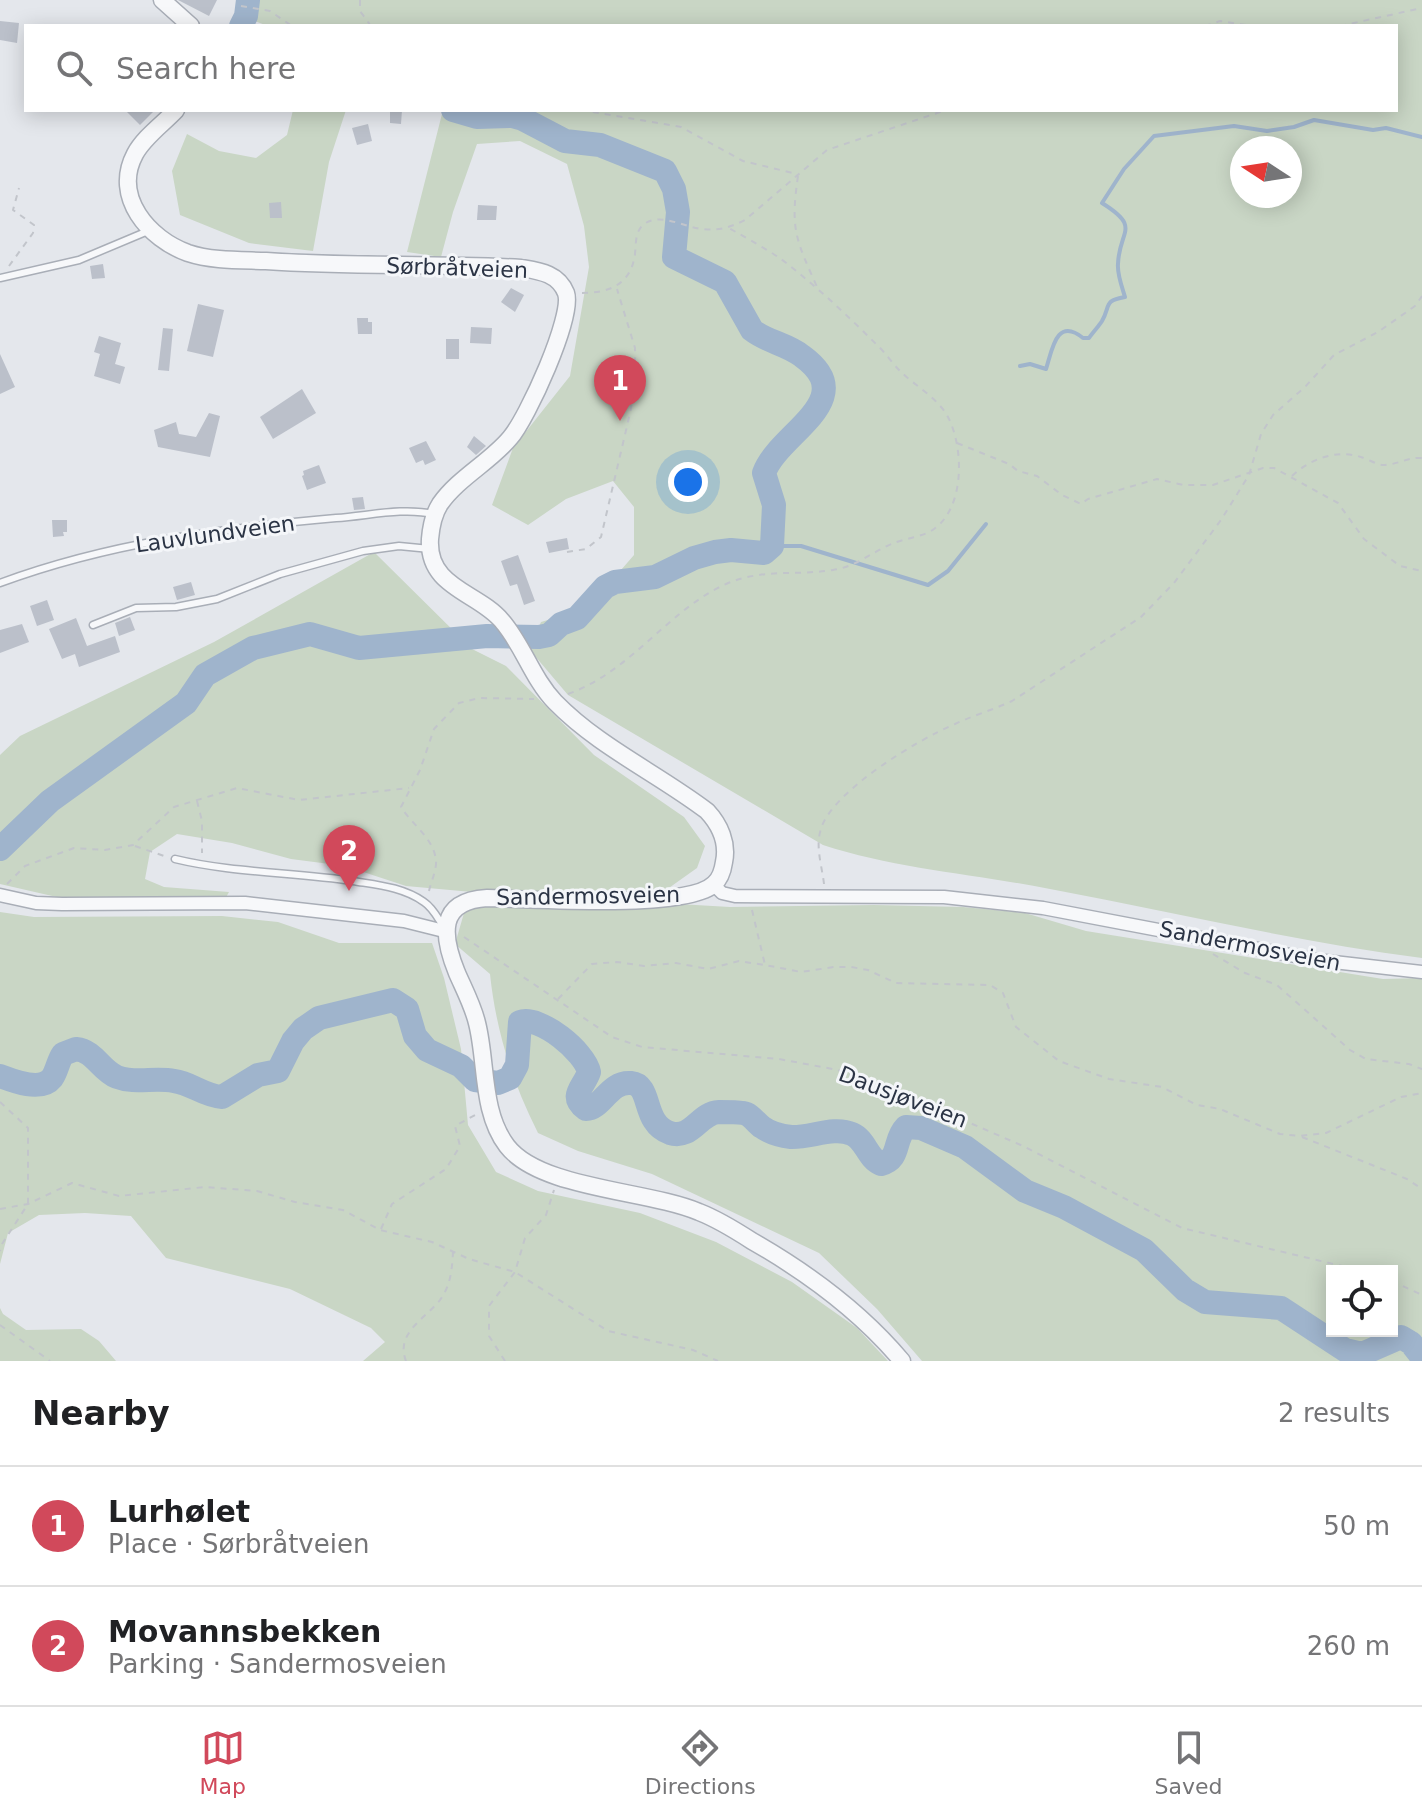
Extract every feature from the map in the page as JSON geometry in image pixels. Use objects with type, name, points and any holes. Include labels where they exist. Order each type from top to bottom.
[{"type":"street","points":[[162,0],[189,24]]},
{"type":"street","name":"Sørbråtveien","points":[[174,112],[136,152],[129,175],[129,191],[133,206],[151,230],[176,248],[203,257],[343,266],[510,268],[537,271],[555,278],[565,291],[566,312],[529,411],[510,439],[455,489],[434,514]]},
{"type":"street","points":[[434,514],[430,549],[436,566],[451,584],[496,614],[553,700],[584,729],[689,797],[715,820],[726,853],[714,885]]},
{"type":"street","name":"Sandermosveien","points":[[448,932],[452,912],[470,899],[665,899],[695,894],[714,885],[727,895],[751,897],[944,897],[1043,908],[1304,958],[1422,972]]},
{"type":"street","points":[[0,893],[36,903],[245,903],[404,921],[448,932],[452,961],[477,1020],[488,1091],[499,1133],[522,1161],[559,1175],[673,1202],[725,1225],[823,1285],[902,1361]]},
{"type":"lane","points":[[1,278],[79,260],[151,230]]},
{"type":"lane","name":"Lauvlundveien","points":[[0,583],[86,555],[219,530],[264,523],[401,512],[434,514]]},
{"type":"lane","points":[[93,625],[136,608],[176,607],[217,599],[288,571],[363,551],[399,546],[430,549]]},
{"type":"lane","points":[[175,859],[201,865],[384,886],[410,894],[426,904],[448,932]]},
{"type":"path","points":[[360,0],[360,11],[370,24]]},
{"type":"path","points":[[241,6],[270,11],[289,24]]},
{"type":"path","points":[[1349,24],[1422,8]]},
{"type":"path","points":[[1211,24],[1220,21],[1239,24]]},
{"type":"path","points":[[593,112],[681,127],[743,161],[798,174]]},
{"type":"path","points":[[586,293],[616,288],[629,276],[636,237],[643,225],[655,220],[705,230],[729,228],[745,220],[827,150],[940,112]]},
{"type":"path","points":[[798,174],[793,213],[797,243],[819,290]]},
{"type":"path","points":[[1,278],[33,233],[34,225],[13,210],[19,188]]},
{"type":"path","points":[[426,904],[436,861],[425,834],[409,820],[401,807],[420,770],[434,729],[459,703],[479,698],[553,700],[592,686],[676,619],[725,585],[771,573],[834,570],[849,566],[893,543],[933,530],[950,510],[960,487],[956,443],[948,417],[819,290],[779,258],[729,228]]},
{"type":"path","points":[[567,552],[586,549],[601,537],[631,409],[635,348],[616,288]]},
{"type":"path","points":[[824,897],[818,845],[821,827],[852,788],[870,771],[954,724],[991,712],[1012,701],[1141,617],[1174,583],[1221,520],[1249,475],[1261,434],[1273,415],[1298,394],[1334,355],[1378,332],[1415,306],[1422,296]]},
{"type":"path","points":[[956,443],[1009,464],[1018,471],[1037,476],[1062,495],[1081,504],[1088,499],[1157,479],[1183,485],[1213,485],[1263,468],[1274,468],[1338,503],[1364,539],[1400,566],[1422,571]]},
{"type":"path","points":[[1291,477],[1303,465],[1333,455],[1354,455],[1385,465],[1411,457],[1422,458]]},
{"type":"path","points":[[133,845],[174,807],[237,788],[299,800],[409,788]]},
{"type":"path","points":[[196,800],[204,836],[201,865]]},
{"type":"path","points":[[0,893],[25,866],[74,848],[105,850],[133,845],[175,859]]},
{"type":"path","points":[[751,897],[765,965]]},
{"type":"path","name":"Dausjøveien","points":[[448,932],[471,940],[612,1037],[642,1047],[779,1059],[838,1070],[908,1096],[1023,1146],[1182,1228],[1338,1265]]},
{"type":"path","points":[[1210,952],[1245,973],[1277,985],[1366,1059],[1409,1064],[1422,1069]]},
{"type":"path","points":[[558,999],[592,964],[617,962],[644,966],[676,963],[708,969],[739,961],[801,972],[851,967],[868,970],[896,983],[990,985],[1003,993],[1016,1027],[1059,1061],[1109,1079],[1162,1087],[1197,1105],[1220,1109],[1280,1134],[1299,1136],[1326,1133],[1401,1097],[1422,1093]]},
{"type":"path","points":[[380,1230],[392,1204],[446,1169],[460,1146],[455,1126],[488,1091]]},
{"type":"path","points":[[0,1102],[28,1128],[28,1204],[0,1251]]},
{"type":"path","points":[[1299,1136],[1407,1179],[1422,1189]]},
{"type":"path","points":[[505,1361],[489,1336],[489,1306],[515,1272],[525,1238],[546,1215],[559,1175]]},
{"type":"path","points":[[0,1209],[28,1204],[72,1183],[119,1196],[205,1187],[257,1191],[295,1202],[343,1210],[380,1230],[432,1242],[469,1259],[515,1272],[608,1331],[693,1350],[718,1361]]},
{"type":"path","points":[[406,1361],[402,1352],[407,1335],[441,1299],[451,1277],[453,1252]]},
{"type":"path","points":[[1398,1284],[1422,1295]]},
{"type":"path","points":[[0,1325],[50,1361]]},
{"type":"green space","points":[[248,0],[1422,0],[1422,958],[1329,944],[1050,889],[907,866],[823,845],[568,695],[529,649],[541,622],[588,608],[634,555],[634,507],[613,481],[566,499],[528,525],[492,505],[513,448],[570,376],[589,267],[584,226],[567,164],[520,141],[477,144],[441,257],[407,252],[442,112],[1398,112],[1398,24],[263,24],[247,18]]},
{"type":"green space","points":[[293,112],[345,112],[329,162],[313,251],[249,243],[180,215],[172,171],[187,134],[219,151],[256,158],[287,135]]},
{"type":"green space","points":[[374,552],[472,649],[506,666],[594,755],[684,817],[705,846],[697,868],[666,890],[472,892],[406,886],[345,866],[291,859],[232,843],[177,834],[150,852],[145,879],[164,887],[229,892],[224,901],[74,901],[0,884],[0,755],[20,736],[214,642]]},
{"type":"green space","points":[[478,905],[963,907],[1025,913],[1086,931],[1383,979],[1422,978],[1422,1361],[922,1361],[877,1309],[819,1253],[652,1174],[578,1151],[538,1133],[506,1055],[490,974],[455,944],[464,913]]},
{"type":"green space","points":[[0,912],[34,917],[222,916],[278,922],[339,943],[432,943],[461,1049],[468,1125],[496,1172],[538,1191],[640,1213],[716,1242],[792,1282],[857,1328],[888,1361],[363,1361],[385,1342],[371,1328],[290,1289],[166,1258],[131,1216],[85,1213],[39,1215],[8,1233],[0,1264]]},
{"type":"green space","points":[[0,1308],[3,1314],[26,1330],[81,1329],[99,1341],[116,1361],[0,1361]]},
{"type":"building","points":[[178,0],[217,0],[209,16]]},
{"type":"building","points":[[0,21],[19,23],[17,43],[0,40]]},
{"type":"building","points":[[127,112],[153,112],[140,125]]},
{"type":"building","points":[[390,112],[402,112],[401,124],[390,123]]},
{"type":"building","points":[[368,124],[372,141],[357,145],[352,128]]},
{"type":"building","points":[[281,202],[282,218],[270,218],[269,203]]},
{"type":"building","points":[[478,205],[497,206],[496,220],[477,220]]},
{"type":"building","points":[[103,264],[105,278],[92,279],[90,266]]},
{"type":"building","points":[[511,288],[524,295],[515,312],[501,302]]},
{"type":"building","points":[[198,304],[224,310],[213,357],[187,351]]},
{"type":"building","points":[[357,318],[368,318],[368,322],[372,322],[372,334],[358,334]]},
{"type":"building","points":[[471,327],[492,328],[491,344],[470,343]]},
{"type":"building","points":[[163,328],[173,329],[169,371],[158,370]]},
{"type":"building","points":[[99,336],[121,343],[115,364],[125,367],[120,384],[94,376],[100,354],[94,352]]},
{"type":"building","points":[[446,339],[459,339],[459,359],[446,359]]},
{"type":"building","points":[[0,354],[15,387],[0,394]]},
{"type":"building","points":[[302,389],[316,413],[273,439],[260,417]]},
{"type":"building","points":[[209,413],[220,416],[210,457],[158,447],[154,430],[176,422],[179,434],[196,437]]},
{"type":"building","points":[[474,436],[486,446],[476,455],[467,447]]},
{"type":"building","points":[[426,441],[436,460],[425,465],[423,460],[416,463],[409,448]]},
{"type":"building","points":[[319,465],[326,483],[307,490],[303,471]]},
{"type":"building","points":[[363,497],[365,509],[354,510],[352,498]]},
{"type":"building","points":[[52,520],[67,520],[64,536],[53,537]]},
{"type":"building","points":[[567,538],[569,549],[549,553],[546,542]]},
{"type":"building","points":[[518,555],[535,601],[524,605],[517,584],[510,586],[501,561]]},
{"type":"building","points":[[191,582],[195,595],[177,600],[173,587]]},
{"type":"building","points":[[47,600],[54,620],[37,626],[30,606]]},
{"type":"building","points":[[130,617],[135,630],[119,636],[115,623]]},
{"type":"building","points":[[76,618],[87,646],[115,636],[120,652],[79,667],[75,654],[62,659],[49,629]]},
{"type":"building","points":[[22,624],[29,642],[0,653],[0,630]]},
{"type":"waterway","points":[[242,24],[248,0]]},
{"type":"waterway","points":[[0,849],[50,801],[186,703],[205,675],[253,648],[310,634],[359,648],[487,636],[539,637],[549,635],[561,624],[577,618],[605,587],[615,582],[655,577],[694,558],[715,552],[764,553],[772,546],[774,505],[764,473],[772,458],[820,402],[824,387],[818,372],[796,352],[752,330],[725,282],[674,257],[678,212],[674,189],[665,171],[600,145],[565,141],[523,119],[512,116],[477,117],[460,112]]},
{"type":"waterway","points":[[1020,366],[1030,364],[1046,369],[1053,345],[1061,333],[1074,332],[1089,338],[1102,321],[1110,302],[1125,297],[1118,268],[1125,224],[1122,218],[1102,203],[1124,169],[1154,136],[1234,126],[1267,131],[1314,120],[1373,130],[1386,128],[1422,137]]},
{"type":"waterway","points":[[772,546],[801,546],[928,585],[948,571],[986,524]]},
{"type":"waterway","points":[[0,1076],[34,1085],[47,1082],[54,1075],[63,1054],[76,1049],[88,1053],[117,1077],[174,1081],[222,1097],[258,1075],[278,1071],[293,1041],[319,1018],[393,1000],[407,1009],[415,1036],[427,1050],[461,1066],[475,1080],[498,1083],[510,1078],[517,1065],[520,1022],[529,1021],[550,1029],[571,1046],[586,1064],[589,1072],[578,1096],[586,1109],[597,1105],[617,1086],[631,1083],[642,1090],[655,1121],[670,1133],[684,1133],[712,1113],[743,1113],[772,1133],[784,1136],[838,1131],[852,1134],[881,1164],[892,1158],[906,1127],[921,1128],[965,1147],[1025,1191],[1064,1207],[1144,1250],[1185,1290],[1205,1302],[1281,1308],[1345,1350],[1362,1354],[1401,1337],[1411,1343],[1422,1357]]},
{"type":"place","name":"Lurhølet","points":[[620,421]]},
{"type":"place","name":"Movannsbekken","points":[[349,891]]}]
